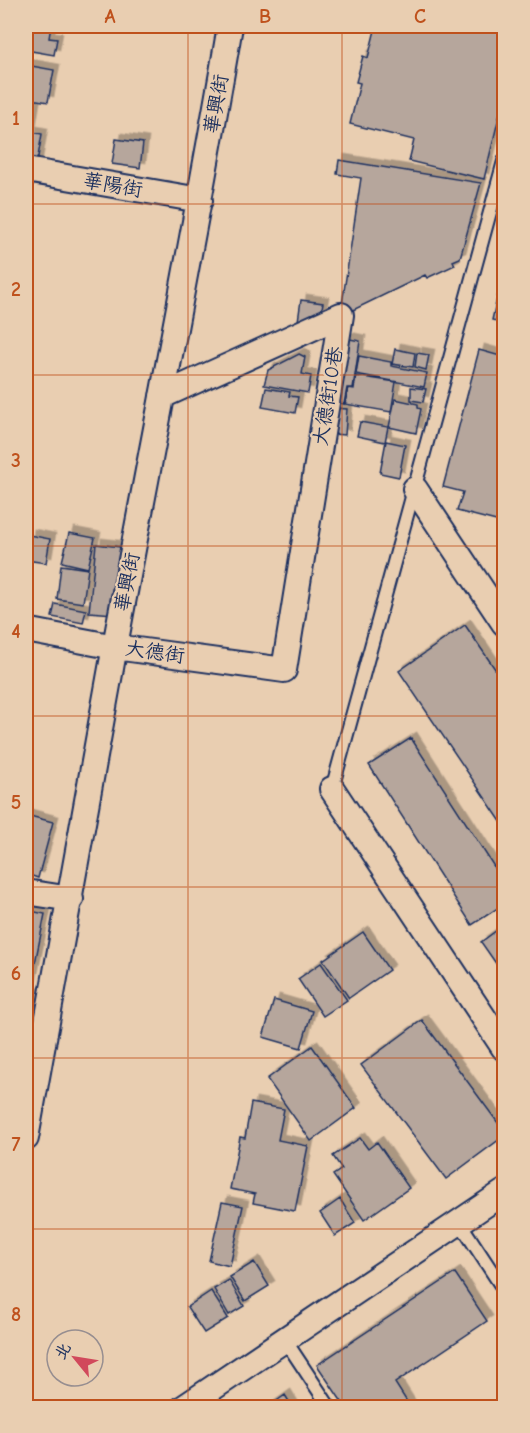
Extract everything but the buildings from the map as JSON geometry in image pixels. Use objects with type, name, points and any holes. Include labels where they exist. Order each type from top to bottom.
[{"type":"street","name":"華興街","points":[[26,1138],[115,647],[200,201],[230,26]]},
{"type":"street","name":"華陽街","points":[[26,170],[200,201]]},
{"type":"street","name":"大德街10巷","points":[[162,396],[341,315],[284,670]]},
{"type":"street","points":[[416,489],[504,623]]},
{"type":"street","name":"大德街","points":[[26,630],[115,647],[284,670]]},
{"type":"street","points":[[332,789],[504,1048]]},
{"type":"street","points":[[26,891],[71,899]]},
{"type":"street","points":[[183,1407],[504,1192]]},
{"type":"lane","points":[[332,789],[504,161]]},
{"type":"lane","points":[[460,1223],[504,1290]]},
{"type":"lane","points":[[285,1340],[330,1407]]}]
